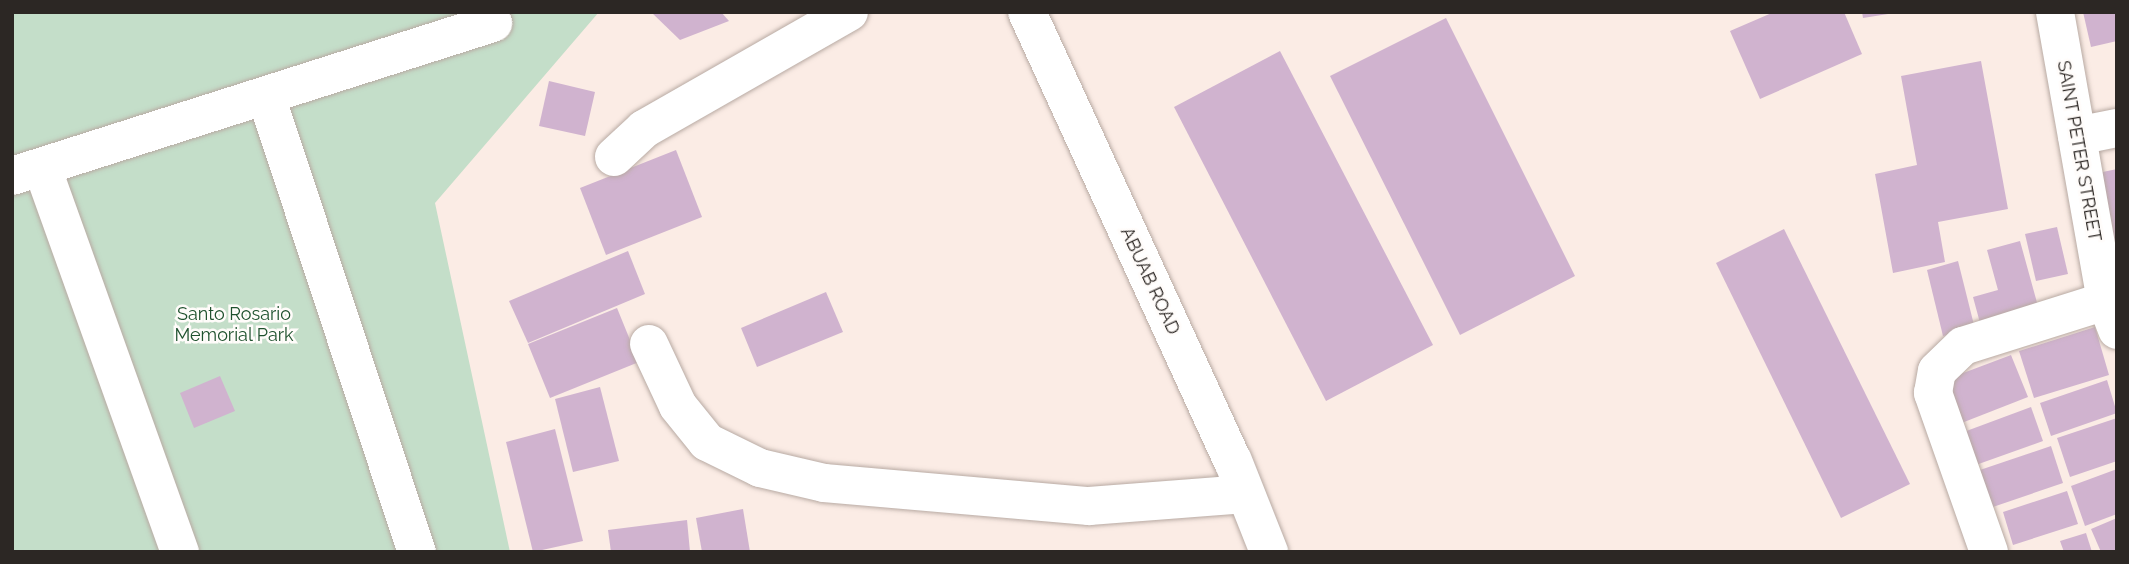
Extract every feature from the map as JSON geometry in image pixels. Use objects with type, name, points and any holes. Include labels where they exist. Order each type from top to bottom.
[{"type":"street","points":[[614,158],[644,129],[849,12]]},
{"type":"street","name":"ABUAB ROAD","points":[[1027,12],[1246,494],[1269,552]]},
{"type":"street","name":"SAINT PETER STREET","points":[[2055,12],[2111,315]]},
{"type":"street","points":[[180,552],[27,172],[493,23]]},
{"type":"street","points":[[266,96],[417,552]]},
{"type":"street","points":[[2077,136],[2117,128]]},
{"type":"street","points":[[1989,552],[1933,393],[1937,371],[1963,346],[2111,315]]},
{"type":"street","points":[[649,344],[678,406],[707,442],[760,468],[824,483],[1088,506],[1246,494]]},
{"type":"green space","name":"Santo Rosario Memorial Park","points":[[12,12],[599,12],[435,203],[510,552],[12,552]]},
{"type":"building","points":[[651,12],[721,12],[729,21],[680,40]]},
{"type":"building","points":[[1774,12],[1844,12],[1862,54],[1760,99],[1730,31]]},
{"type":"building","points":[[1862,12],[1888,12],[1888,14],[1863,18]]},
{"type":"building","points":[[2083,12],[2117,12],[2117,41],[2091,47]]},
{"type":"building","points":[[1446,18],[1575,276],[1460,335],[1330,76]]},
{"type":"building","points":[[1280,51],[1433,345],[1326,401],[1174,107]]},
{"type":"building","points":[[1981,61],[2008,209],[1938,222],[1945,262],[1893,273],[1875,174],[1917,165],[1901,76]]},
{"type":"building","points":[[549,81],[595,92],[585,136],[539,126]]},
{"type":"building","points":[[676,150],[702,217],[606,255],[580,188]]},
{"type":"building","points":[[2117,169],[2117,255],[2098,173]]},
{"type":"building","points":[[2057,227],[2068,274],[2036,281],[2025,234]]},
{"type":"building","points":[[1784,229],[1910,484],[1841,518],[1716,263]]},
{"type":"building","points":[[2020,241],[2041,317],[1983,334],[1973,297],[1998,290],[1987,250]]},
{"type":"building","points":[[628,251],[645,294],[528,343],[509,301]]},
{"type":"building","points":[[1958,261],[1975,329],[1943,336],[1927,270]]},
{"type":"building","points":[[826,292],[843,332],[757,367],[741,328]]},
{"type":"building","points":[[617,308],[639,362],[550,398],[528,344]]},
{"type":"building","points":[[2095,327],[2109,375],[2034,398],[2019,351]]},
{"type":"building","points":[[2011,355],[2028,397],[1959,424],[1942,381]]},
{"type":"building","points":[[220,376],[235,411],[194,428],[180,393]]},
{"type":"building","points":[[2107,380],[2117,413],[2051,436],[2040,403]]},
{"type":"building","points":[[600,387],[619,461],[573,472],[555,399]]},
{"type":"building","points":[[2031,407],[2043,441],[1973,466],[1961,433]]},
{"type":"building","points":[[2117,418],[2117,461],[2070,477],[2057,438]]},
{"type":"building","points":[[555,429],[583,541],[533,552],[506,442]]},
{"type":"building","points":[[2051,446],[2063,483],[1987,509],[1974,472]]},
{"type":"building","points":[[2117,469],[2117,514],[2085,526],[2071,486]]},
{"type":"building","points":[[2067,491],[2078,524],[2013,545],[2003,512]]},
{"type":"building","points":[[743,509],[750,552],[702,552],[696,518]]},
{"type":"building","points":[[2117,518],[2117,552],[2101,552],[2091,529]]},
{"type":"building","points":[[687,520],[690,552],[611,552],[608,530]]},
{"type":"building","points":[[2086,533],[2092,552],[2064,552],[2060,541]]}]
